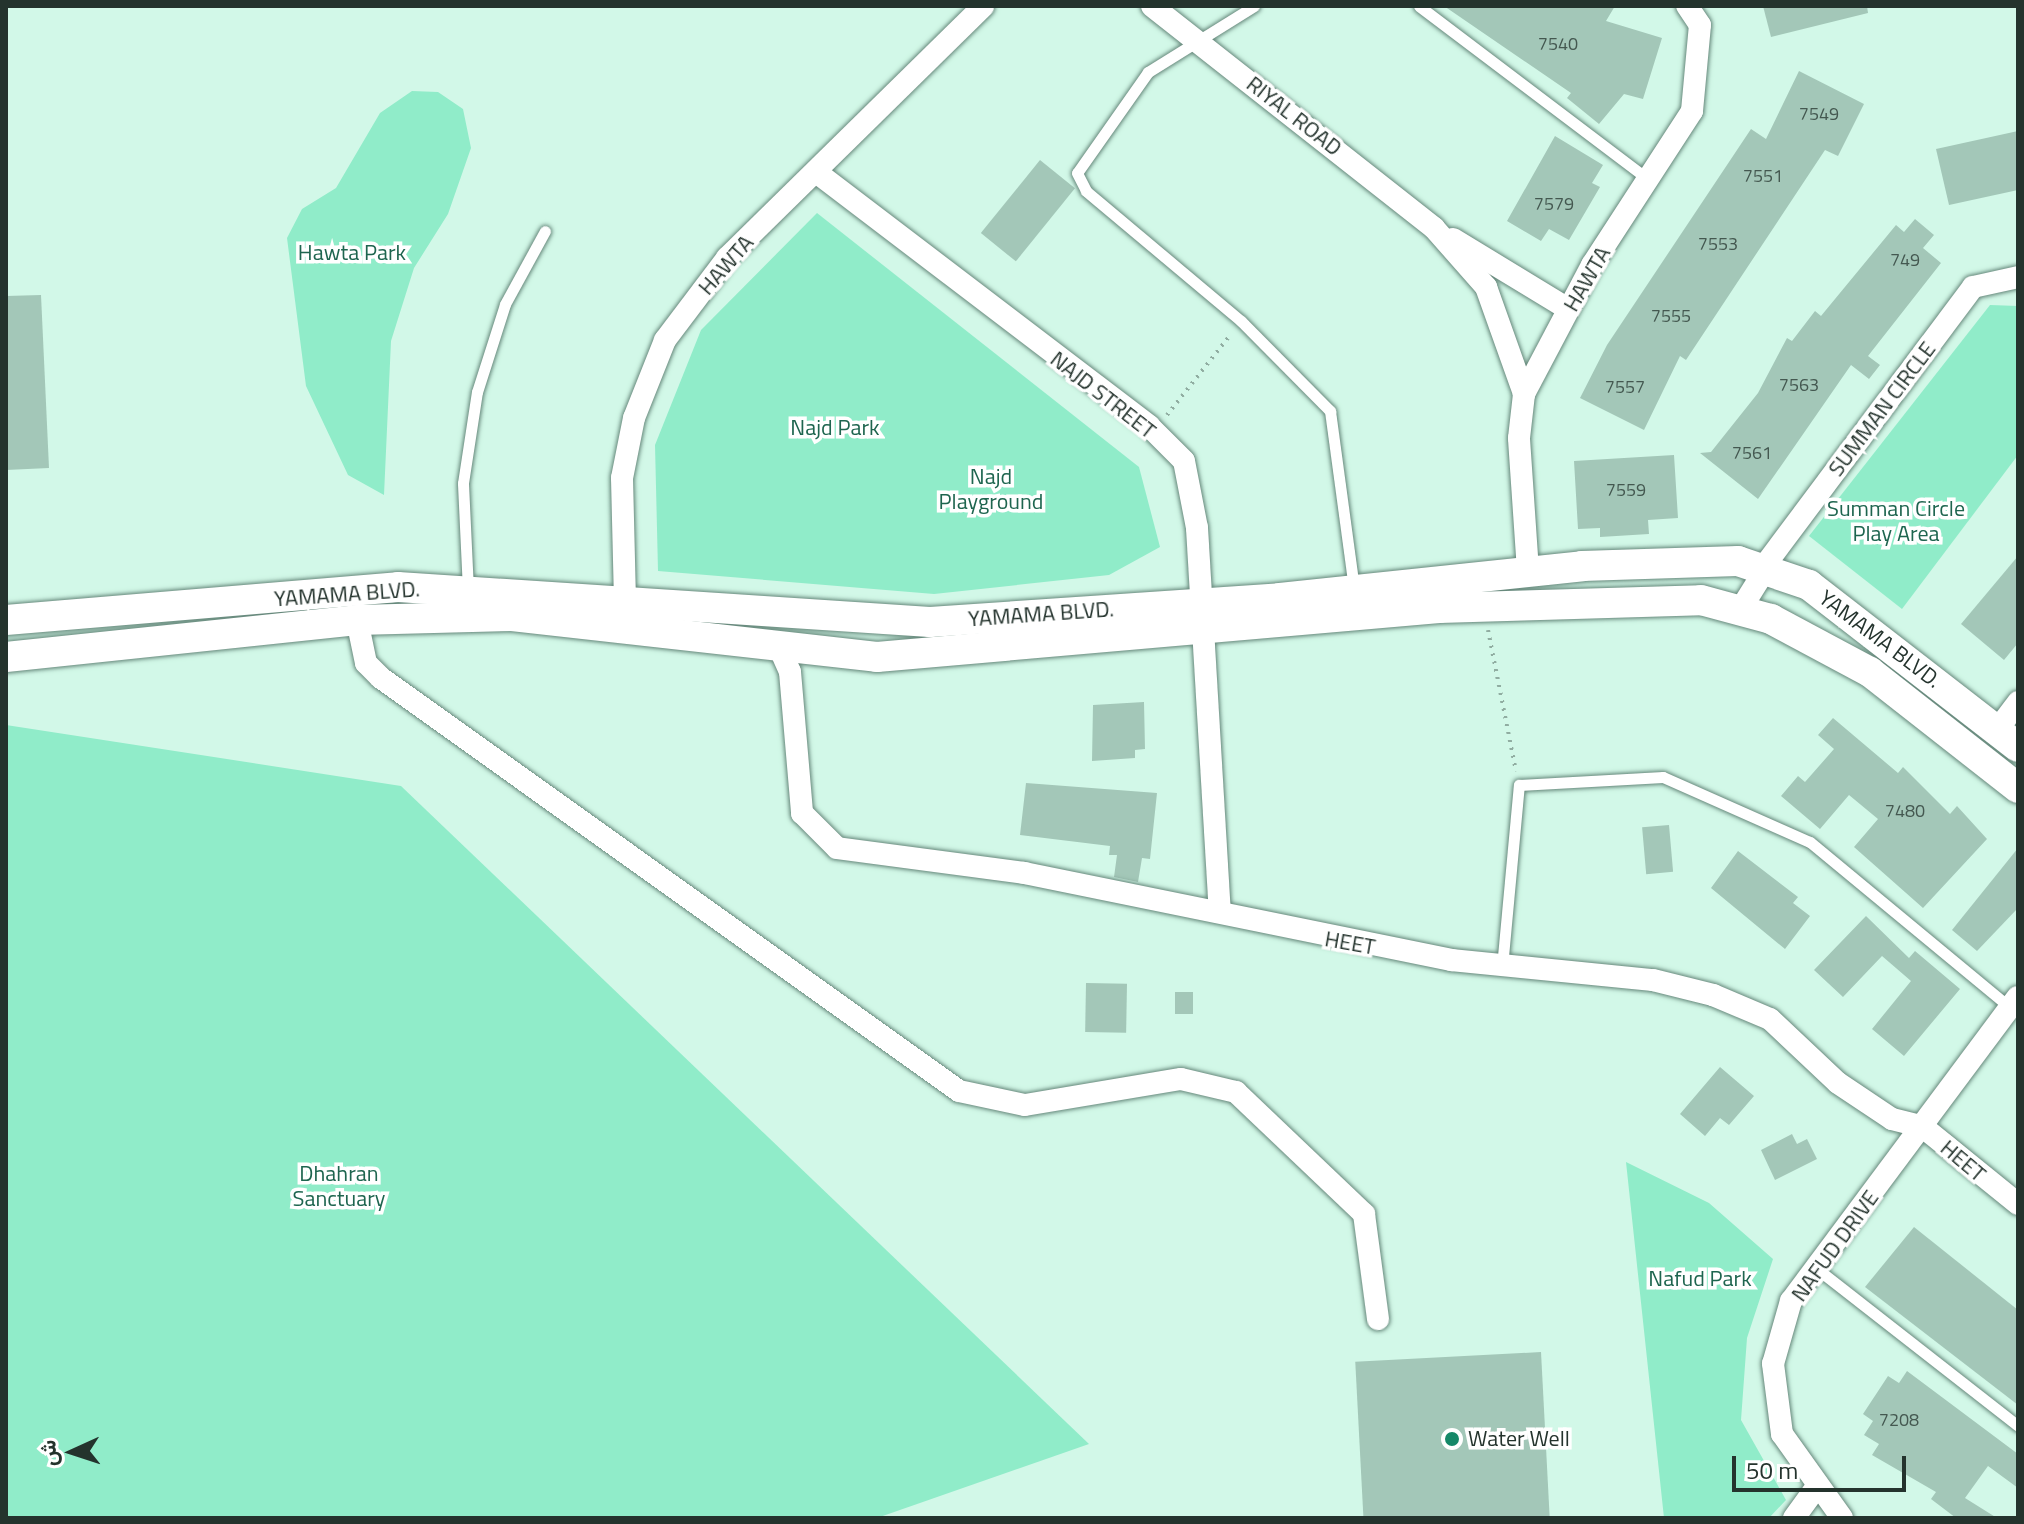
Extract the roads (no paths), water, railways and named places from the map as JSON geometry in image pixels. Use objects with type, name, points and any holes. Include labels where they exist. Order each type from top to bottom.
[{"type":"main road","name":"YAMAMA BLVD.","points":[[6,620],[398,587],[930,622],[1354,590],[1528,571],[1738,561],[1809,585],[2007,738]]},
{"type":"main road","name":"YAMAMA BLVD.","points":[[6,657],[357,620],[512,616],[877,657],[1199,634],[1484,608],[1701,600],[1804,633],[1870,672],[2018,788]]},
{"type":"street","name":"HAWTA","points":[[625,601],[622,478],[634,418],[665,340],[727,258],[983,6]]},
{"type":"street","name":"RIYAL ROAD","points":[[1152,6],[1434,228],[1568,309]]},
{"type":"street","name":"HAWTA","points":[[1528,571],[1519,438],[1524,394],[1568,309],[1692,111],[1701,50],[1700,25],[1687,6]]},
{"type":"street","name":"NAJD STREET","points":[[816,172],[1153,432],[1184,461],[1200,603],[1199,634],[1220,911]]},
{"type":"street","name":"RIYAL ROAD","points":[[1434,228],[1486,287],[1524,394]]},
{"type":"street","name":"SUMMAN CIRCLE","points":[[1740,610],[1764,569],[1973,287],[2018,277]]},
{"type":"street","points":[[357,620],[366,663],[381,678],[959,1091],[1025,1105],[1181,1079],[1236,1092],[1364,1214],[1378,1319]]},
{"type":"street","name":"HEET","points":[[779,647],[790,672],[802,813],[837,848],[1024,873],[1220,911],[1321,938],[1502,967],[1653,980],[1713,995],[1770,1019],[1838,1083],[1892,1119],[1923,1127],[2018,1204]]},
{"type":"street","points":[[2007,738],[2018,702]]},
{"type":"street","name":"NAFUD DRIVE","points":[[1842,1518],[1816,1488],[1782,1434],[1773,1364],[1791,1301],[2015,1006]]},
{"type":"street","points":[[1794,1518],[1816,1488]]},
{"type":"lane","points":[[1254,6],[1195,39],[1148,72],[1077,173],[1086,191],[1241,321],[1330,411],[1354,590]]},
{"type":"lane","points":[[1419,6],[1649,180]]},
{"type":"lane","points":[[468,591],[463,483],[477,392],[505,304],[545,231]]},
{"type":"lane","points":[[1502,967],[1519,785],[1663,777],[1810,842],[2015,1006]]},
{"type":"lane","points":[[1816,1268],[2018,1426]]},
{"type":"place","name":"Water Well","points":[[1452,1439]]},
{"type":"park label","name":"Hawta Park","points":[[352,253]]},
{"type":"park label","name":"Najd Park","points":[[835,428]]},
{"type":"park label","name":"Najd Playground","points":[[991,488]]},
{"type":"park label","name":"Summan Circle Play Area","points":[[1896,520]]},
{"type":"park label","name":"Dhahran Sanctuary","points":[[339,1186]]},
{"type":"park label","name":"Nafud Park","points":[[1700,1279]]}]
